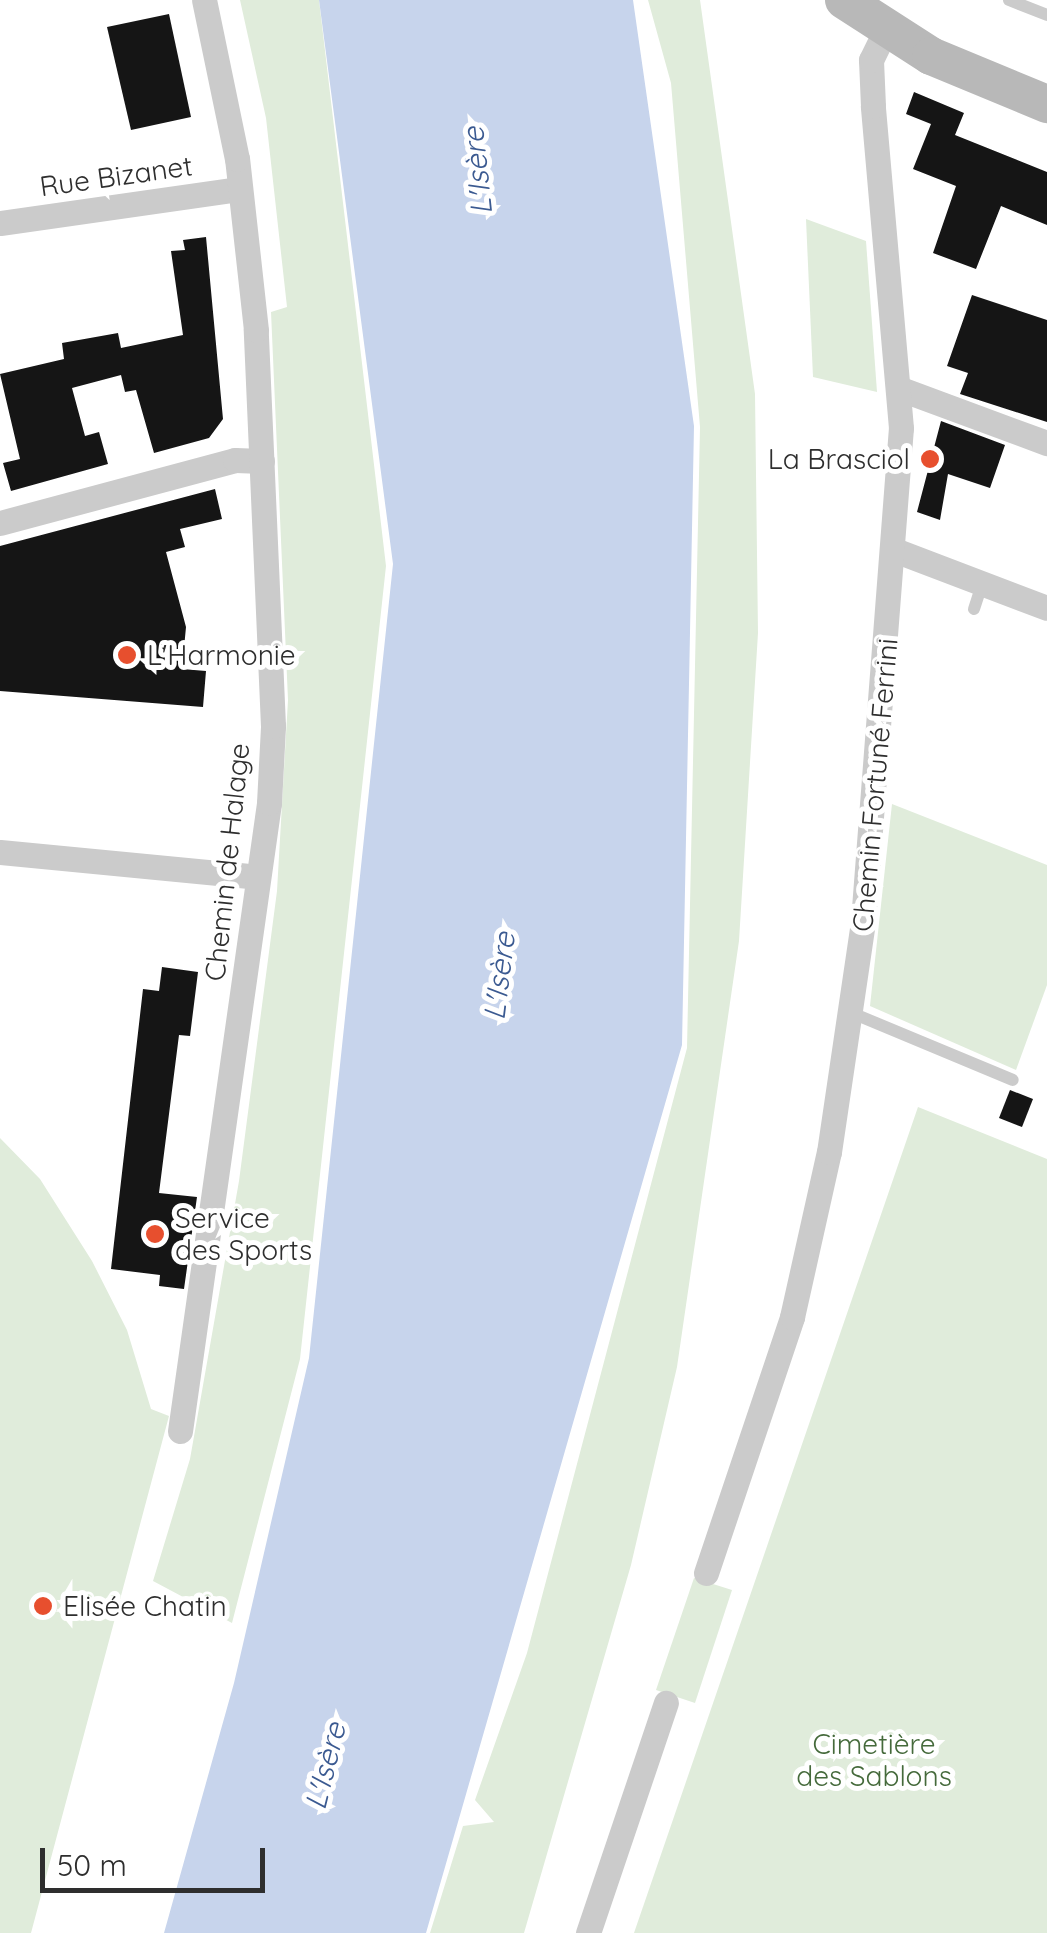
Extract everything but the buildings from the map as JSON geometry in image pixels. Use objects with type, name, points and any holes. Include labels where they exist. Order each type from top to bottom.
[{"type":"street","name":"Chemin de Halage","points":[[180,1430],[258,877],[273,726],[262,461],[240,188],[204,0]]},
{"type":"street","points":[[844,0],[884,31],[1047,104]]},
{"type":"street","name":"Chemin Fortuné Ferrini","points":[[706,1573],[792,1317],[852,1013],[897,551],[898,388],[873,106],[872,60],[884,31]]},
{"type":"street","name":"Rue Bizanet","points":[[0,224],[240,188]]},
{"type":"street","points":[[898,388],[1047,442]]},
{"type":"street","points":[[0,523],[235,460],[262,461]]},
{"type":"street","points":[[897,551],[1047,608]]},
{"type":"street","points":[[0,852],[258,877]]},
{"type":"street","points":[[588,1933],[666,1703]]},
{"type":"lane","points":[[1009,0],[1047,15]]},
{"type":"lane","points":[[974,609],[982,582]]},
{"type":"lane","points":[[852,1013],[1013,1080]]},
{"type":"green space","points":[[240,0],[319,0],[386,566],[300,1359],[232,1623],[153,1581],[190,1459],[239,1181],[277,891],[288,700],[271,312],[287,307],[266,118]]},
{"type":"green space","points":[[648,0],[700,0],[755,394],[758,633],[739,941],[677,1367],[631,1565],[524,1933],[430,1933],[463,1826],[494,1822],[475,1800],[527,1653],[687,1048],[700,427],[671,83]]},
{"type":"green space","points":[[806,219],[866,241],[877,392],[813,377]]},
{"type":"green space","points":[[892,804],[1047,865],[1047,985],[1016,1070],[870,1006]]},
{"type":"green space","name":"Cimetière des Sablons","points":[[918,1107],[1047,1159],[1047,1933],[634,1933]]},
{"type":"green space","points":[[0,1138],[40,1179],[92,1261],[127,1330],[151,1409],[169,1416],[31,1933],[0,1933]]},
{"type":"green space","points":[[694,1578],[732,1590],[695,1703],[656,1690]]},
{"type":"water","name":"L'Isère","points":[[319,0],[633,0],[694,426],[682,1045],[426,1933],[164,1933],[234,1683],[309,1358],[393,564]]},
{"type":"place","name":"La Brasciol","points":[[930,459]]},
{"type":"place","name":"L'Harmonie","points":[[127,655]]},
{"type":"place","name":"Service des Sports","points":[[155,1234]]},
{"type":"place","name":"Elisée Chatin","points":[[43,1606]]}]
